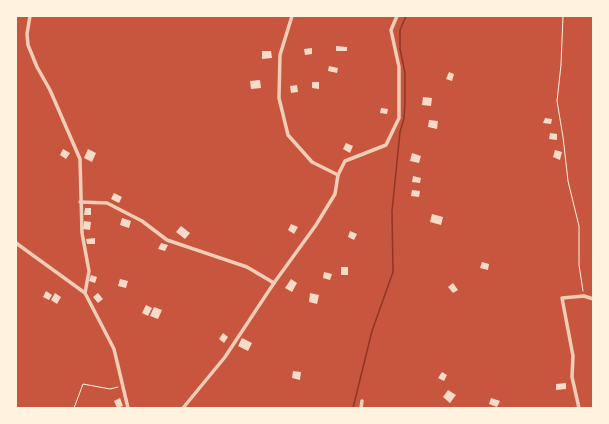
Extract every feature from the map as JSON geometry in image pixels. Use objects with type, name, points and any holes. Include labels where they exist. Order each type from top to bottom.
[{"type":"street","points":[[30,16],[27,34],[28,45],[37,67],[53,96],[80,159],[82,233],[89,271],[85,292]]},
{"type":"street","points":[[292,16],[280,55],[279,98],[288,135],[312,162],[338,175]]},
{"type":"street","points":[[183,408],[225,357],[274,283],[316,225],[335,194],[338,175],[346,161],[386,145],[399,118],[399,67],[391,30],[397,16]]},
{"type":"street","points":[[80,202],[107,203],[142,221],[167,240],[247,267],[274,283]]},
{"type":"street","points":[[16,243],[85,292],[114,349],[128,408]]},
{"type":"street","points":[[579,408],[572,377],[573,356],[562,298],[584,296],[593,299]]},
{"type":"street","points":[[361,408],[362,401]]},
{"type":"path","points":[[563,16],[563,38],[557,101],[564,137],[568,181],[579,226],[579,265],[584,296]]},
{"type":"path","points":[[74,408],[83,384],[110,389],[123,386]]},
{"type":"building","points":[[336,46],[347,47],[347,51],[336,51]]},
{"type":"building","points":[[312,48],[312,54],[305,55],[304,49]]},
{"type":"building","points":[[262,51],[271,51],[272,58],[262,59]]},
{"type":"building","points":[[329,66],[338,68],[337,73],[328,71]]},
{"type":"building","points":[[449,72],[454,74],[452,81],[446,79]]},
{"type":"building","points":[[260,80],[261,88],[251,89],[250,81]]},
{"type":"building","points":[[312,82],[319,82],[319,89],[312,88]]},
{"type":"building","points":[[297,85],[298,92],[291,93],[290,86]]},
{"type":"building","points":[[423,97],[432,98],[431,106],[422,105]]},
{"type":"building","points":[[381,108],[388,109],[387,114],[380,113]]},
{"type":"building","points":[[545,118],[552,119],[551,124],[543,123]]},
{"type":"building","points":[[429,120],[438,121],[437,129],[428,127]]},
{"type":"building","points":[[550,133],[557,134],[557,140],[549,139]]},
{"type":"building","points":[[346,143],[353,146],[350,153],[343,149]]},
{"type":"building","points":[[63,149],[70,153],[66,159],[60,155]]},
{"type":"building","points":[[88,149],[96,153],[92,162],[84,158]]},
{"type":"building","points":[[555,150],[562,152],[560,160],[553,157]]},
{"type":"building","points":[[412,153],[421,156],[419,163],[410,161]]},
{"type":"building","points":[[413,176],[421,178],[420,183],[412,182]]},
{"type":"building","points":[[412,190],[420,191],[419,197],[411,196]]},
{"type":"building","points":[[114,193],[122,197],[119,203],[111,199]]},
{"type":"building","points":[[85,208],[91,208],[91,215],[84,215]]},
{"type":"building","points":[[432,214],[443,217],[441,225],[430,222]]},
{"type":"building","points":[[122,218],[131,221],[129,228],[120,225]]},
{"type":"building","points":[[84,221],[91,222],[90,230],[83,229]]},
{"type":"building","points":[[291,224],[298,227],[294,234],[288,230]]},
{"type":"building","points":[[181,226],[190,233],[185,239],[176,232]]},
{"type":"building","points":[[350,231],[357,234],[354,240],[348,237]]},
{"type":"building","points":[[95,238],[95,244],[87,244],[86,239]]},
{"type":"building","points":[[161,243],[168,245],[165,251],[158,249]]},
{"type":"building","points":[[482,262],[489,264],[488,270],[480,268]]},
{"type":"building","points":[[341,267],[348,267],[348,275],[341,275]]},
{"type":"building","points":[[324,272],[332,274],[330,280],[323,278]]},
{"type":"building","points":[[91,275],[97,277],[95,283],[89,281]]},
{"type":"building","points":[[120,279],[128,281],[126,288],[118,286]]},
{"type":"building","points":[[291,279],[297,283],[292,292],[285,288]]},
{"type":"building","points":[[453,283],[458,290],[453,293],[448,287]]},
{"type":"building","points":[[46,291],[52,295],[49,300],[43,297]]},
{"type":"building","points":[[55,293],[61,297],[57,304],[51,300]]},
{"type":"building","points":[[98,293],[103,299],[98,303],[93,297]]},
{"type":"building","points":[[310,293],[319,295],[317,304],[309,302]]},
{"type":"building","points":[[146,305],[152,308],[148,316],[142,313]]},
{"type":"building","points":[[154,307],[162,310],[158,319],[150,316]]},
{"type":"building","points":[[223,333],[228,337],[224,343],[219,339]]},
{"type":"building","points":[[242,338],[252,343],[248,351],[238,346]]},
{"type":"building","points":[[293,371],[301,372],[300,380],[292,378]]},
{"type":"building","points":[[442,372],[447,375],[444,381],[438,378]]},
{"type":"building","points":[[566,383],[566,389],[556,390],[556,384]]},
{"type":"building","points":[[448,390],[456,395],[450,403],[443,397]]},
{"type":"building","points":[[120,398],[123,406],[117,408],[114,401]]},
{"type":"building","points":[[491,398],[500,401],[497,407],[489,404]]},
{"type":"waterway","points":[[353,408],[372,331],[393,272],[392,211],[400,132],[404,118],[405,102],[405,73],[400,49],[400,30],[406,16]]}]
